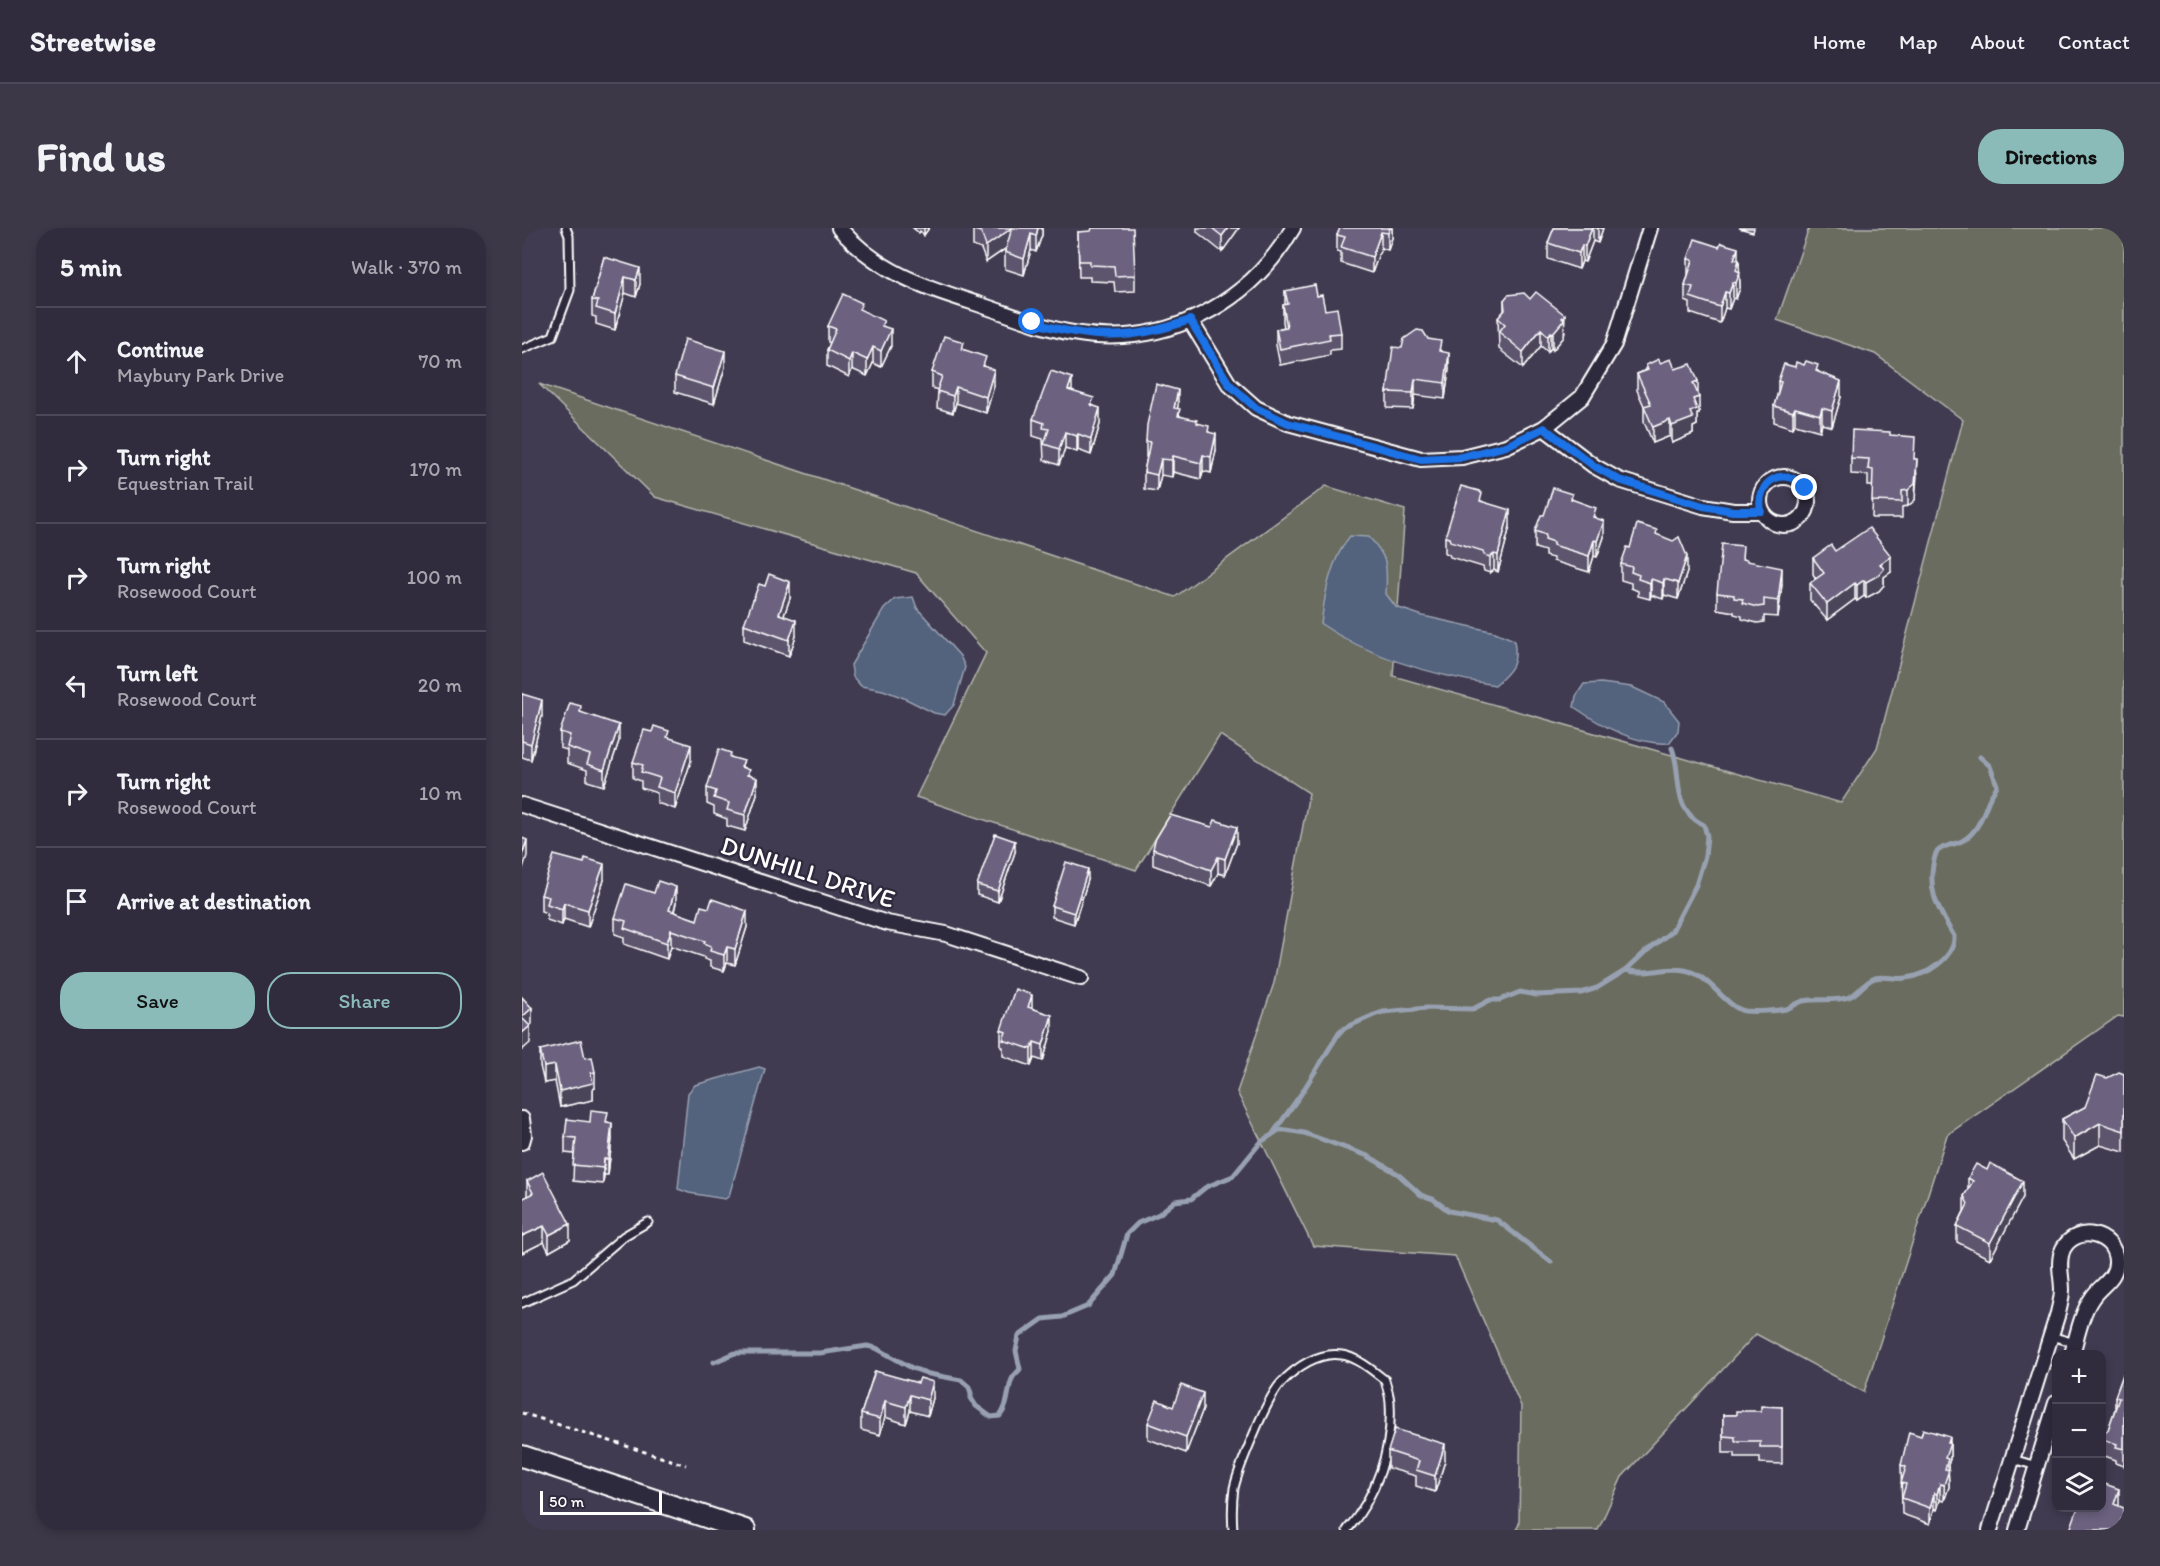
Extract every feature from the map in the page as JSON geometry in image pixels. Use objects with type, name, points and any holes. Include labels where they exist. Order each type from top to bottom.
[{"type":"main road","points":[[522,1456],[745,1530]]},
{"type":"street","points":[[839,228],[872,257],[920,285],[1062,330],[1115,337],[1166,328],[1190,320],[1232,298],[1275,255],[1293,228]]},
{"type":"street","points":[[1190,320],[1229,384],[1256,408],[1288,423],[1421,459],[1462,457],[1506,446],[1544,428],[1582,397],[1614,344],[1650,228]]},
{"type":"street","points":[[1544,428],[1594,466],[1619,480],[1703,506],[1733,511],[1761,511]]},
{"type":"street","name":"DUNHILL DRIVE","points":[[522,805],[871,918],[946,934],[1081,978]]},
{"type":"street","points":[[522,1119],[524,1135],[522,1142]]},
{"type":"street","points":[[1989,1530],[2058,1313],[2062,1291],[2060,1258],[2063,1249],[2076,1236],[2095,1234],[2103,1238],[2114,1252],[2115,1270],[2111,1278],[2091,1298],[2073,1349]]},
{"type":"street","points":[[2017,1530],[2056,1404]]},
{"type":"lane","points":[[522,349],[553,336],[570,290],[569,236],[566,228]]},
{"type":"lane","points":[[522,1303],[573,1280],[624,1236],[648,1222]]},
{"type":"lane","points":[[2051,1336],[2073,1349]]},
{"type":"lane","points":[[1233,1530],[1234,1488],[1247,1450],[1279,1385],[1296,1369],[1317,1358],[1341,1354],[1361,1363],[1385,1380],[1390,1403],[1388,1439],[1383,1465],[1371,1493],[1347,1530]]},
{"type":"lane","points":[[2012,1459],[2037,1466]]},
{"type":"path","points":[[522,1413],[686,1465]]},
{"type":"green space","points":[[1809,228],[2124,228],[2124,1017],[2118,1016],[1947,1135],[1864,1392],[1756,1334],[1622,1477],[1598,1530],[1516,1530],[1519,1524],[1521,1406],[1455,1256],[1313,1246],[1237,1092],[1274,983],[1309,793],[1220,735],[1136,870],[916,797],[986,653],[916,573],[655,497],[539,384],[1175,597],[1326,486],[1405,510],[1393,676],[1841,803],[1877,748],[1963,420],[1875,354],[1777,320]]},
{"type":"water","points":[[1350,536],[1369,537],[1376,544],[1385,563],[1386,594],[1396,607],[1423,616],[1495,632],[1514,640],[1513,666],[1506,675],[1495,685],[1427,671],[1361,647],[1321,624],[1333,567]]},
{"type":"water","points":[[913,597],[917,608],[960,656],[965,667],[954,705],[945,715],[934,713],[883,690],[861,686],[853,677],[851,665],[884,609],[895,599]]},
{"type":"water","points":[[1601,683],[1632,687],[1664,702],[1679,721],[1678,731],[1669,743],[1644,741],[1619,733],[1574,707],[1576,696],[1584,684]]},
{"type":"water","points":[[759,1067],[765,1069],[729,1196],[725,1199],[678,1189],[688,1093],[695,1085]]},
{"type":"building","points":[[973,228],[1012,228],[986,246],[981,232]]},
{"type":"building","points":[[1012,228],[1038,228],[1036,236],[1031,234],[1024,259],[1005,252]]},
{"type":"building","points":[[1092,228],[1133,228],[1135,275],[1115,276],[1114,266],[1090,265],[1090,261],[1079,261],[1078,232],[1091,231]]},
{"type":"building","points":[[1212,228],[1228,228],[1222,236]]},
{"type":"building","points":[[1340,228],[1390,228],[1388,233],[1381,232],[1372,257],[1341,247],[1345,237],[1337,235]]},
{"type":"building","points":[[1554,228],[1592,228],[1585,246],[1582,245],[1579,253],[1548,243]]},
{"type":"building","points":[[1695,239],[1719,247],[1721,243],[1738,248],[1734,259],[1739,260],[1736,270],[1740,272],[1729,293],[1725,292],[1720,307],[1690,297],[1693,287],[1685,285],[1693,260],[1688,259]]},
{"type":"building","points":[[604,257],[640,268],[636,280],[625,277],[615,314],[596,308],[598,301],[592,300]]},
{"type":"building","points":[[1315,285],[1317,296],[1322,295],[1325,310],[1337,308],[1341,333],[1329,334],[1330,339],[1280,349],[1276,329],[1287,327],[1283,305],[1288,304],[1285,291]]},
{"type":"building","points":[[1536,292],[1565,315],[1562,318],[1564,320],[1548,336],[1541,329],[1523,352],[1499,332],[1505,324],[1498,318],[1505,310],[1504,300],[1508,295],[1524,293],[1530,299]]},
{"type":"building","points":[[843,294],[862,303],[859,309],[884,321],[882,326],[891,329],[881,351],[873,347],[867,360],[852,353],[849,361],[827,350],[836,329],[828,326]]},
{"type":"building","points":[[1417,330],[1423,331],[1428,339],[1441,341],[1439,351],[1449,353],[1445,383],[1415,379],[1413,393],[1387,392],[1393,347],[1402,348],[1404,339]]},
{"type":"building","points":[[944,336],[964,342],[962,349],[986,357],[983,366],[994,370],[986,397],[956,387],[953,396],[937,391],[942,376],[932,372]]},
{"type":"building","points":[[685,339],[725,351],[714,388],[675,376]]},
{"type":"building","points":[[1659,359],[1660,363],[1671,359],[1675,369],[1691,364],[1698,381],[1693,383],[1699,397],[1693,399],[1697,409],[1690,412],[1693,418],[1672,426],[1670,420],[1653,427],[1644,406],[1651,404],[1637,374],[1648,370],[1646,365]]},
{"type":"building","points":[[1806,361],[1818,365],[1816,371],[1841,381],[1832,411],[1822,408],[1820,415],[1795,408],[1793,412],[1774,406],[1781,382],[1778,381],[1784,364],[1795,367],[1796,362],[1804,365]]},
{"type":"building","points":[[1051,371],[1072,378],[1068,390],[1094,398],[1091,405],[1100,408],[1091,439],[1065,432],[1059,449],[1044,444],[1049,429],[1043,428],[1044,423],[1033,419]]},
{"type":"building","points":[[1156,384],[1178,390],[1174,408],[1180,409],[1178,416],[1197,420],[1197,423],[1209,426],[1208,432],[1216,434],[1211,457],[1203,455],[1201,463],[1173,456],[1172,460],[1161,459],[1157,475],[1144,472],[1150,442],[1146,441],[1147,425]]},
{"type":"building","points":[[1852,430],[1890,432],[1890,435],[1915,437],[1914,459],[1917,459],[1915,484],[1908,490],[1902,491],[1902,502],[1872,501],[1873,470],[1868,469],[1869,459],[1851,458]]},
{"type":"building","points":[[1461,486],[1479,491],[1482,494],[1480,501],[1510,510],[1498,555],[1494,554],[1490,557],[1484,555],[1483,551],[1450,541],[1445,537]]},
{"type":"building","points":[[1553,488],[1572,494],[1571,499],[1596,508],[1593,517],[1604,521],[1589,556],[1553,545],[1554,542],[1545,539],[1546,535],[1535,531],[1541,515],[1544,515]]},
{"type":"building","points":[[1637,524],[1657,530],[1656,534],[1673,541],[1679,537],[1687,556],[1678,583],[1664,579],[1663,583],[1651,579],[1650,583],[1638,579],[1639,575],[1631,572],[1632,567],[1621,564],[1627,547],[1630,548]]},
{"type":"building","points":[[1869,528],[1891,556],[1880,564],[1884,569],[1879,575],[1866,582],[1864,580],[1857,585],[1855,583],[1827,604],[1810,583],[1824,573],[1813,558],[1831,545],[1835,551]]},
{"type":"building","points":[[1722,544],[1743,546],[1742,559],[1747,561],[1782,568],[1778,601],[1764,599],[1764,606],[1757,607],[1742,603],[1743,599],[1734,598],[1734,595],[1717,593]]},
{"type":"building","points":[[769,574],[790,582],[779,614],[796,620],[789,640],[744,624],[759,584],[765,586]]},
{"type":"building","points":[[522,694],[542,700],[531,744],[522,741]]},
{"type":"building","points":[[570,703],[581,706],[580,712],[619,725],[604,770],[587,764],[590,755],[567,747],[570,735],[560,732]]},
{"type":"building","points":[[654,726],[669,731],[667,737],[691,745],[675,793],[657,787],[660,778],[641,772],[643,765],[633,762],[644,730],[652,732]]},
{"type":"building","points":[[719,749],[731,753],[730,757],[744,761],[741,767],[749,770],[747,775],[757,778],[745,815],[727,810],[729,803],[714,798],[716,791],[707,788]]},
{"type":"building","points":[[1170,815],[1212,827],[1215,820],[1237,827],[1225,859],[1218,857],[1211,870],[1153,849],[1155,840]]},
{"type":"building","points":[[995,834],[1015,841],[998,891],[977,885]]},
{"type":"building","points":[[522,838],[527,840],[522,855]]},
{"type":"building","points":[[554,855],[584,863],[585,858],[604,864],[588,910],[564,903],[562,909],[547,904],[549,897],[541,895]]},
{"type":"building","points":[[1066,862],[1088,869],[1074,913],[1052,906]]},
{"type":"building","points":[[658,881],[676,887],[669,910],[697,920],[701,906],[709,908],[712,899],[747,911],[735,949],[727,947],[724,955],[710,951],[711,946],[704,943],[705,941],[671,930],[667,943],[624,928],[626,921],[615,918],[626,884],[654,893]]},
{"type":"building","points":[[1015,989],[1032,995],[1028,1007],[1052,1015],[1043,1045],[1034,1042],[1031,1049],[1003,1040],[1006,1032],[1001,1030]]},
{"type":"building","points":[[522,997],[532,1008],[522,1017]]},
{"type":"building","points":[[522,1018],[530,1026],[522,1033]]},
{"type":"building","points":[[581,1040],[585,1058],[592,1057],[595,1072],[591,1073],[593,1083],[560,1091],[555,1065],[544,1067],[540,1050]]},
{"type":"building","points":[[2119,1072],[2124,1074],[2124,1131],[2100,1123],[2074,1138],[2062,1119],[2085,1107],[2097,1075],[2107,1078]]},
{"type":"building","points":[[591,1110],[608,1112],[606,1122],[612,1123],[608,1159],[604,1159],[603,1168],[573,1165],[576,1138],[565,1137],[567,1119],[590,1122]]},
{"type":"building","points":[[1990,1163],[2023,1181],[1990,1243],[1957,1226],[1968,1204],[1964,1196],[1973,1181],[1968,1178],[1976,1164],[1987,1170]]},
{"type":"building","points":[[543,1172],[570,1224],[549,1235],[544,1226],[522,1236],[522,1199],[533,1193],[527,1181]]},
{"type":"building","points":[[875,1371],[918,1383],[920,1378],[933,1382],[928,1400],[910,1395],[906,1407],[885,1401],[880,1419],[861,1414]]},
{"type":"building","points":[[2124,1372],[2124,1449],[2106,1440],[2106,1432],[2119,1398],[2115,1397]]},
{"type":"building","points":[[1181,1385],[1203,1393],[1186,1437],[1148,1423],[1157,1400],[1173,1407]]},
{"type":"building","points":[[1761,1406],[1782,1407],[1782,1447],[1760,1447],[1760,1441],[1735,1441],[1735,1437],[1723,1436],[1723,1415],[1736,1415],[1736,1411],[1761,1411]]},
{"type":"building","points":[[1395,1429],[1445,1444],[1435,1476],[1416,1470],[1419,1461],[1388,1451]]},
{"type":"building","points":[[1923,1429],[1950,1437],[1945,1458],[1948,1459],[1945,1469],[1949,1470],[1944,1485],[1940,1484],[1937,1494],[1934,1493],[1930,1508],[1902,1498],[1906,1484],[1901,1483],[1906,1467],[1901,1465],[1909,1432],[1921,1436]]},
{"type":"building","points":[[2106,1484],[2119,1489],[2114,1504],[2124,1508],[2124,1516],[2118,1530],[2070,1530],[2077,1512],[2106,1512]]},
{"type":"waterway","points":[[1274,1132],[1339,1033],[1345,1028],[1383,1012],[1427,1008],[1473,1009],[1490,1000],[1500,1000],[1520,992],[1536,995],[1581,993],[1597,988],[1626,970],[1672,931],[1696,885],[1705,856],[1707,836],[1704,825],[1693,818],[1682,801],[1672,748]]},
{"type":"waterway","points":[[1626,970],[1634,972],[1686,970],[1707,981],[1732,1005],[1745,1011],[1772,1011],[1786,1009],[1809,1000],[1849,997],[1875,978],[1914,977],[1930,970],[1950,952],[1954,936],[1934,897],[1932,876],[1936,853],[1972,834],[1997,785],[1990,766],[1980,757]]},
{"type":"waterway","points":[[714,1362],[735,1353],[820,1353],[867,1346],[876,1348],[912,1368],[961,1380],[969,1387],[971,1398],[976,1406],[991,1417],[1000,1416],[1011,1381],[1020,1369],[1016,1351],[1019,1336],[1043,1319],[1062,1317],[1088,1306],[1115,1275],[1127,1234],[1138,1223],[1159,1214],[1175,1201],[1191,1199],[1206,1187],[1233,1176],[1261,1142],[1279,1130],[1304,1133],[1368,1156],[1398,1174],[1421,1195],[1433,1199],[1449,1211],[1497,1220],[1551,1262]]},
{"type":"route","points":[[1032,322],[1072,333],[1115,337],[1148,333],[1190,320],[1229,384],[1256,408],[1288,423],[1421,459],[1462,457],[1506,446],[1544,428],[1594,466],[1619,480],[1703,506],[1733,511],[1761,511],[1759,502],[1761,492],[1767,483],[1775,478],[1791,478],[1805,488]]}]
